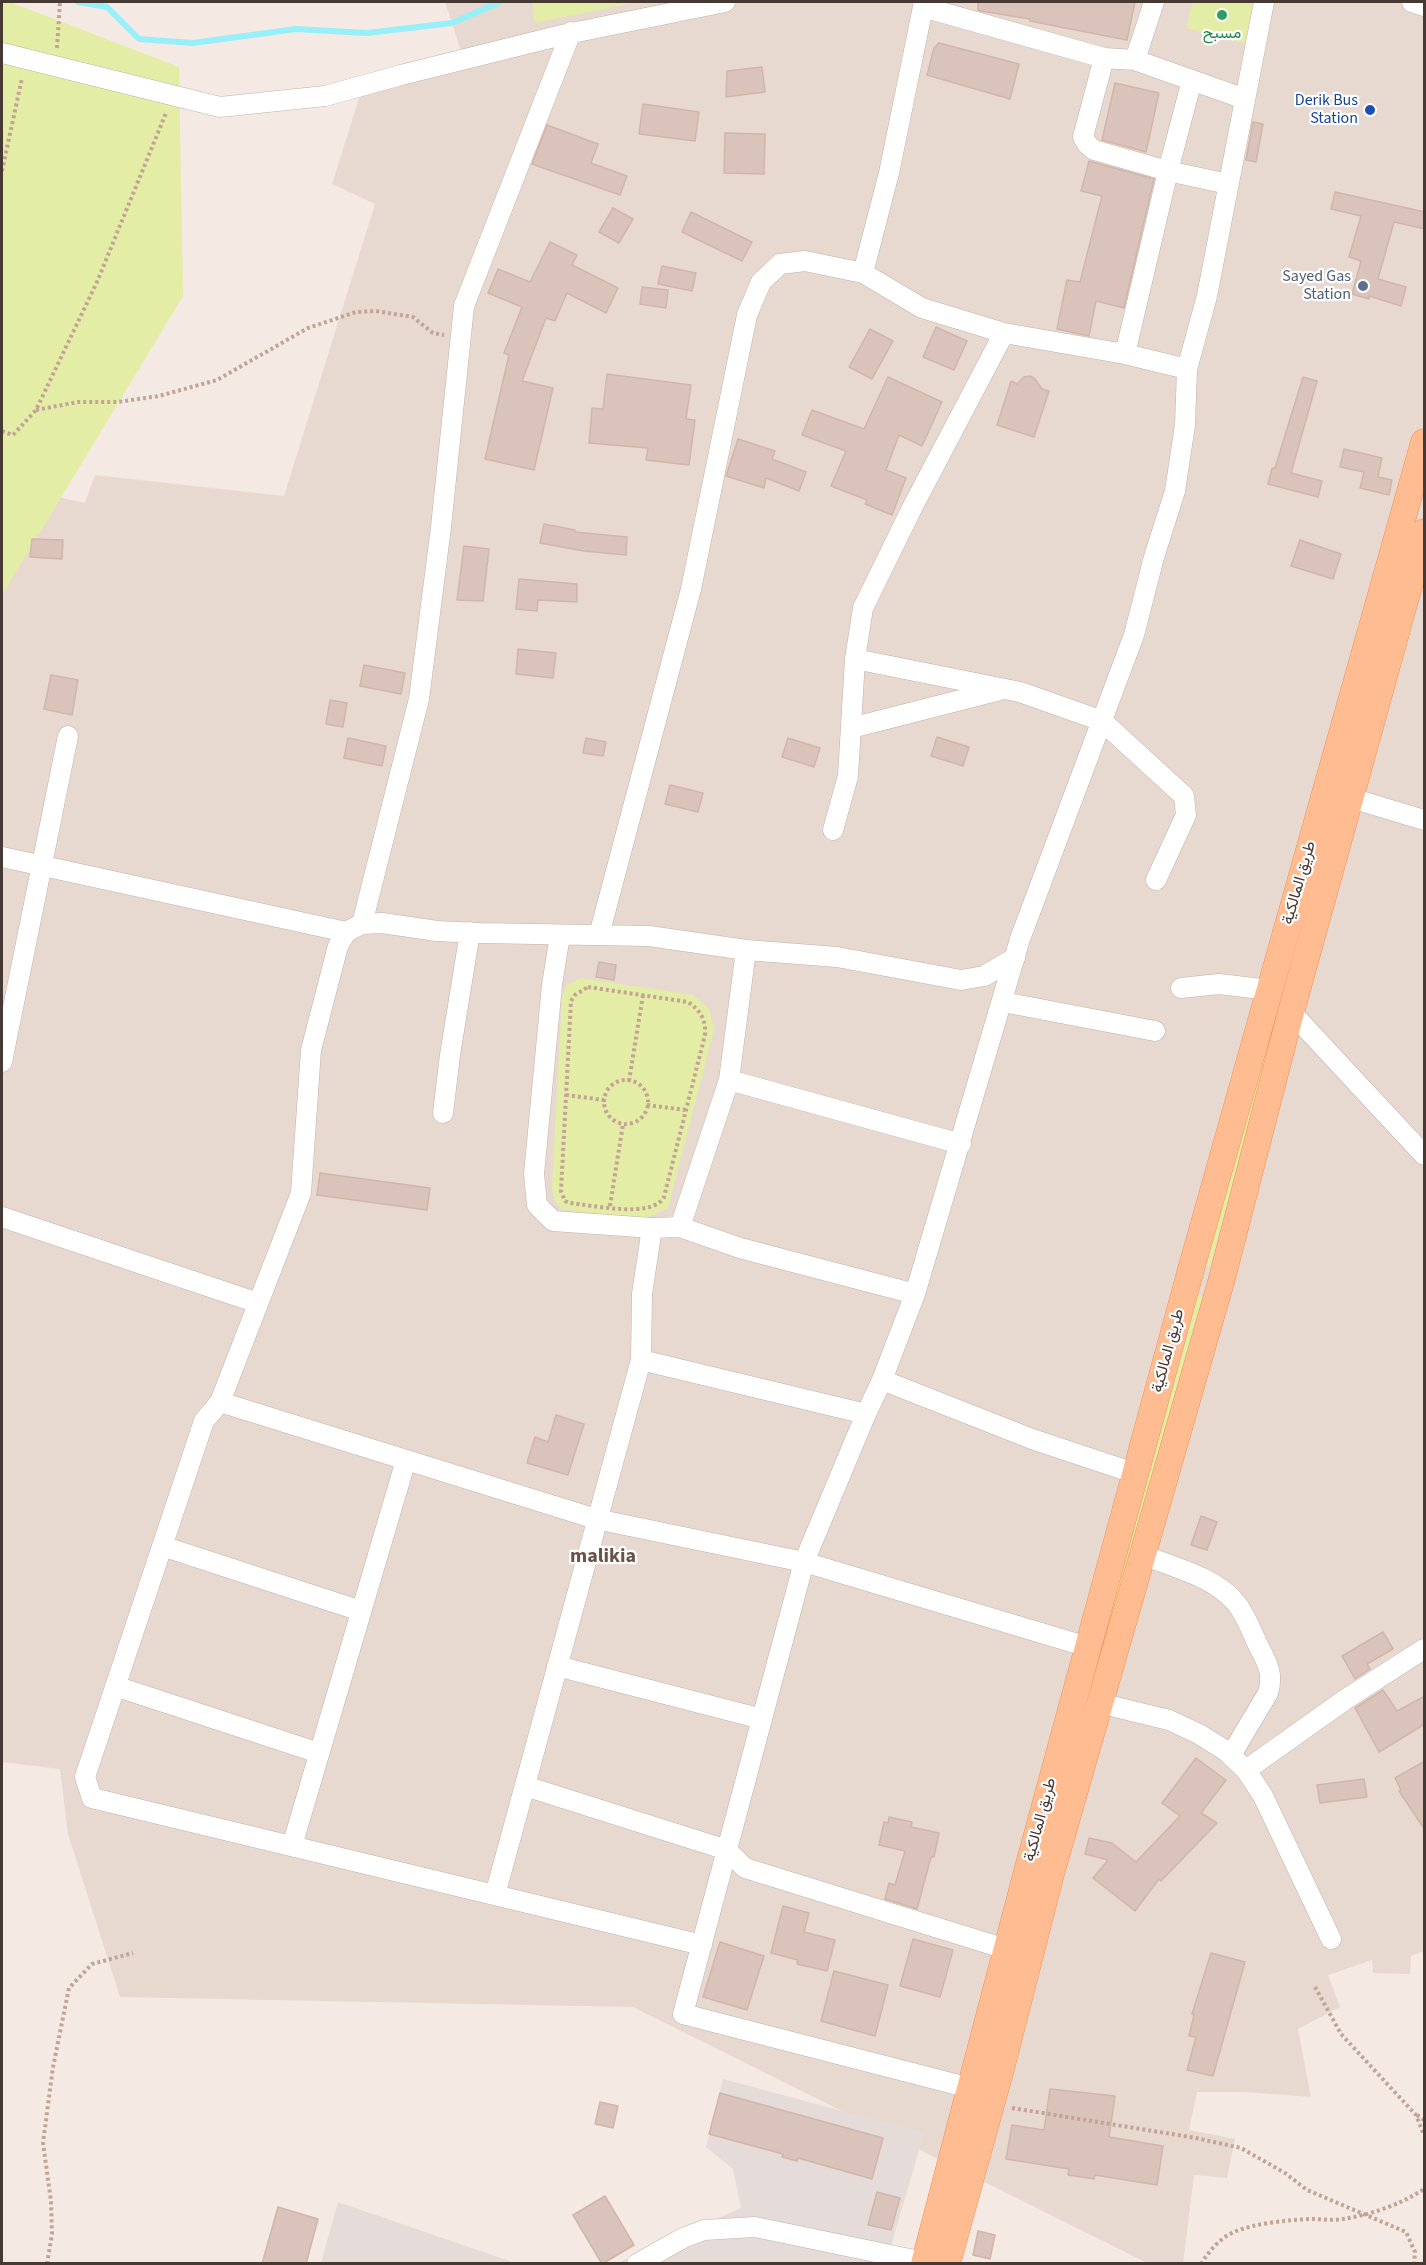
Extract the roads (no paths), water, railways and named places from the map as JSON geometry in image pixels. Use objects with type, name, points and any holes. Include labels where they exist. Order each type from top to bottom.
[{"type":"main road","name":"طريق المالكية","points":[[1408,576],[1425,442]]},
{"type":"main road","name":"طريق المالكية","points":[[931,2263],[970,2088],[989,2065],[1040,1867],[1088,1647],[1270,990],[1408,576],[1425,532]]},
{"type":"main road","name":"طريق المالكية","points":[[931,2263],[991,2105],[989,2065],[1006,1949],[1040,1867],[1099,1703],[1221,1282],[1291,1012],[1351,798],[1350,753]]},
{"type":"main road","points":[[1190,1273],[1221,1282]]},
{"type":"street","points":[[2,53],[220,107],[325,96],[571,33],[725,2]]},
{"type":"street","points":[[1135,60],[1154,2]]},
{"type":"street","points":[[970,2088],[683,2014],[804,1562],[882,1380],[915,1294],[1020,939],[1134,635],[1154,556],[1174,491],[1185,425],[1186,369],[1207,296],[1264,2]]},
{"type":"street","points":[[1412,2],[1425,6]]},
{"type":"street","points":[[862,273],[889,173],[924,4],[1104,58],[1135,60],[1245,99]]},
{"type":"street","points":[[571,33],[464,306],[441,528],[419,699],[354,928],[338,946],[311,1050],[301,1193],[220,1402],[204,1421],[85,1777],[92,1798],[702,1945]]},
{"type":"street","points":[[1104,58],[1083,137],[1087,144],[1094,150],[1168,171],[1228,184]]},
{"type":"street","points":[[1125,354],[1192,80]]},
{"type":"street","points":[[599,935],[691,589],[747,315],[761,282],[780,264],[805,261],[862,273],[922,308],[1004,333],[1125,354],[1186,369]]},
{"type":"street","points":[[833,830],[848,776],[855,658],[863,608],[912,508],[1004,333]]},
{"type":"street","points":[[855,658],[1020,692],[1102,721],[1184,796],[1186,815],[1156,880]]},
{"type":"street","points":[[851,728],[1004,689]]},
{"type":"street","points":[[2,1062],[68,736]]},
{"type":"street","points":[[1351,798],[1425,820]]},
{"type":"street","points":[[2,857],[41,867],[354,928],[382,923],[437,931],[649,936],[746,950],[837,957],[961,980],[984,976],[1015,958]]},
{"type":"street","points":[[443,1113],[450,1055],[471,932]]},
{"type":"street","points":[[560,935],[552,985],[534,1174],[537,1204],[553,1221],[652,1228],[680,1227],[740,1248],[915,1294]]},
{"type":"street","points":[[680,1227],[729,1080],[746,950]]},
{"type":"street","points":[[1181,988],[1219,984],[1270,990]]},
{"type":"street","points":[[1003,1002],[1155,1031]]},
{"type":"street","points":[[1291,1012],[1425,1155]]},
{"type":"street","points":[[729,1080],[961,1144]]},
{"type":"street","points":[[2,1217],[258,1303]]},
{"type":"street","points":[[495,1895],[641,1360],[642,1293],[652,1228]]},
{"type":"street","points":[[641,1360],[866,1414]]},
{"type":"street","points":[[882,1380],[1032,1439],[1137,1474]]},
{"type":"street","points":[[220,1402],[596,1519],[804,1562],[1088,1647]]},
{"type":"street","points":[[292,1846],[406,1460]]},
{"type":"street","points":[[162,1546],[361,1611]]},
{"type":"street","points":[[1143,1555],[1206,1580],[1227,1593],[1239,1606],[1269,1666],[1271,1683],[1268,1693],[1231,1755]]},
{"type":"street","points":[[1246,1770],[1366,1686],[1425,1649]]},
{"type":"street","points":[[557,1666],[762,1719]]},
{"type":"street","points":[[115,1686],[319,1753]]},
{"type":"street","points":[[1099,1703],[1169,1720],[1198,1734],[1231,1755],[1246,1770],[1263,1796],[1331,1939]]},
{"type":"street","points":[[525,1786],[727,1850],[745,1868],[1006,1949]]},
{"type":"street","points":[[637,2264],[683,2238],[704,2230],[756,2227],[931,2263]]},
{"type":"waterway","points":[[78,2],[107,7],[139,39],[193,43],[296,29],[367,33],[452,23],[500,2]]},
{"type":"place","name":"مسبح","points":[[1222,15]]},
{"type":"place","name":"Derik Bus Station","points":[[1370,110]]},
{"type":"place","name":"Sayed Gas Station","points":[[1363,286]]},
{"type":"district","name":"malikia","points":[[603,1558]]}]
